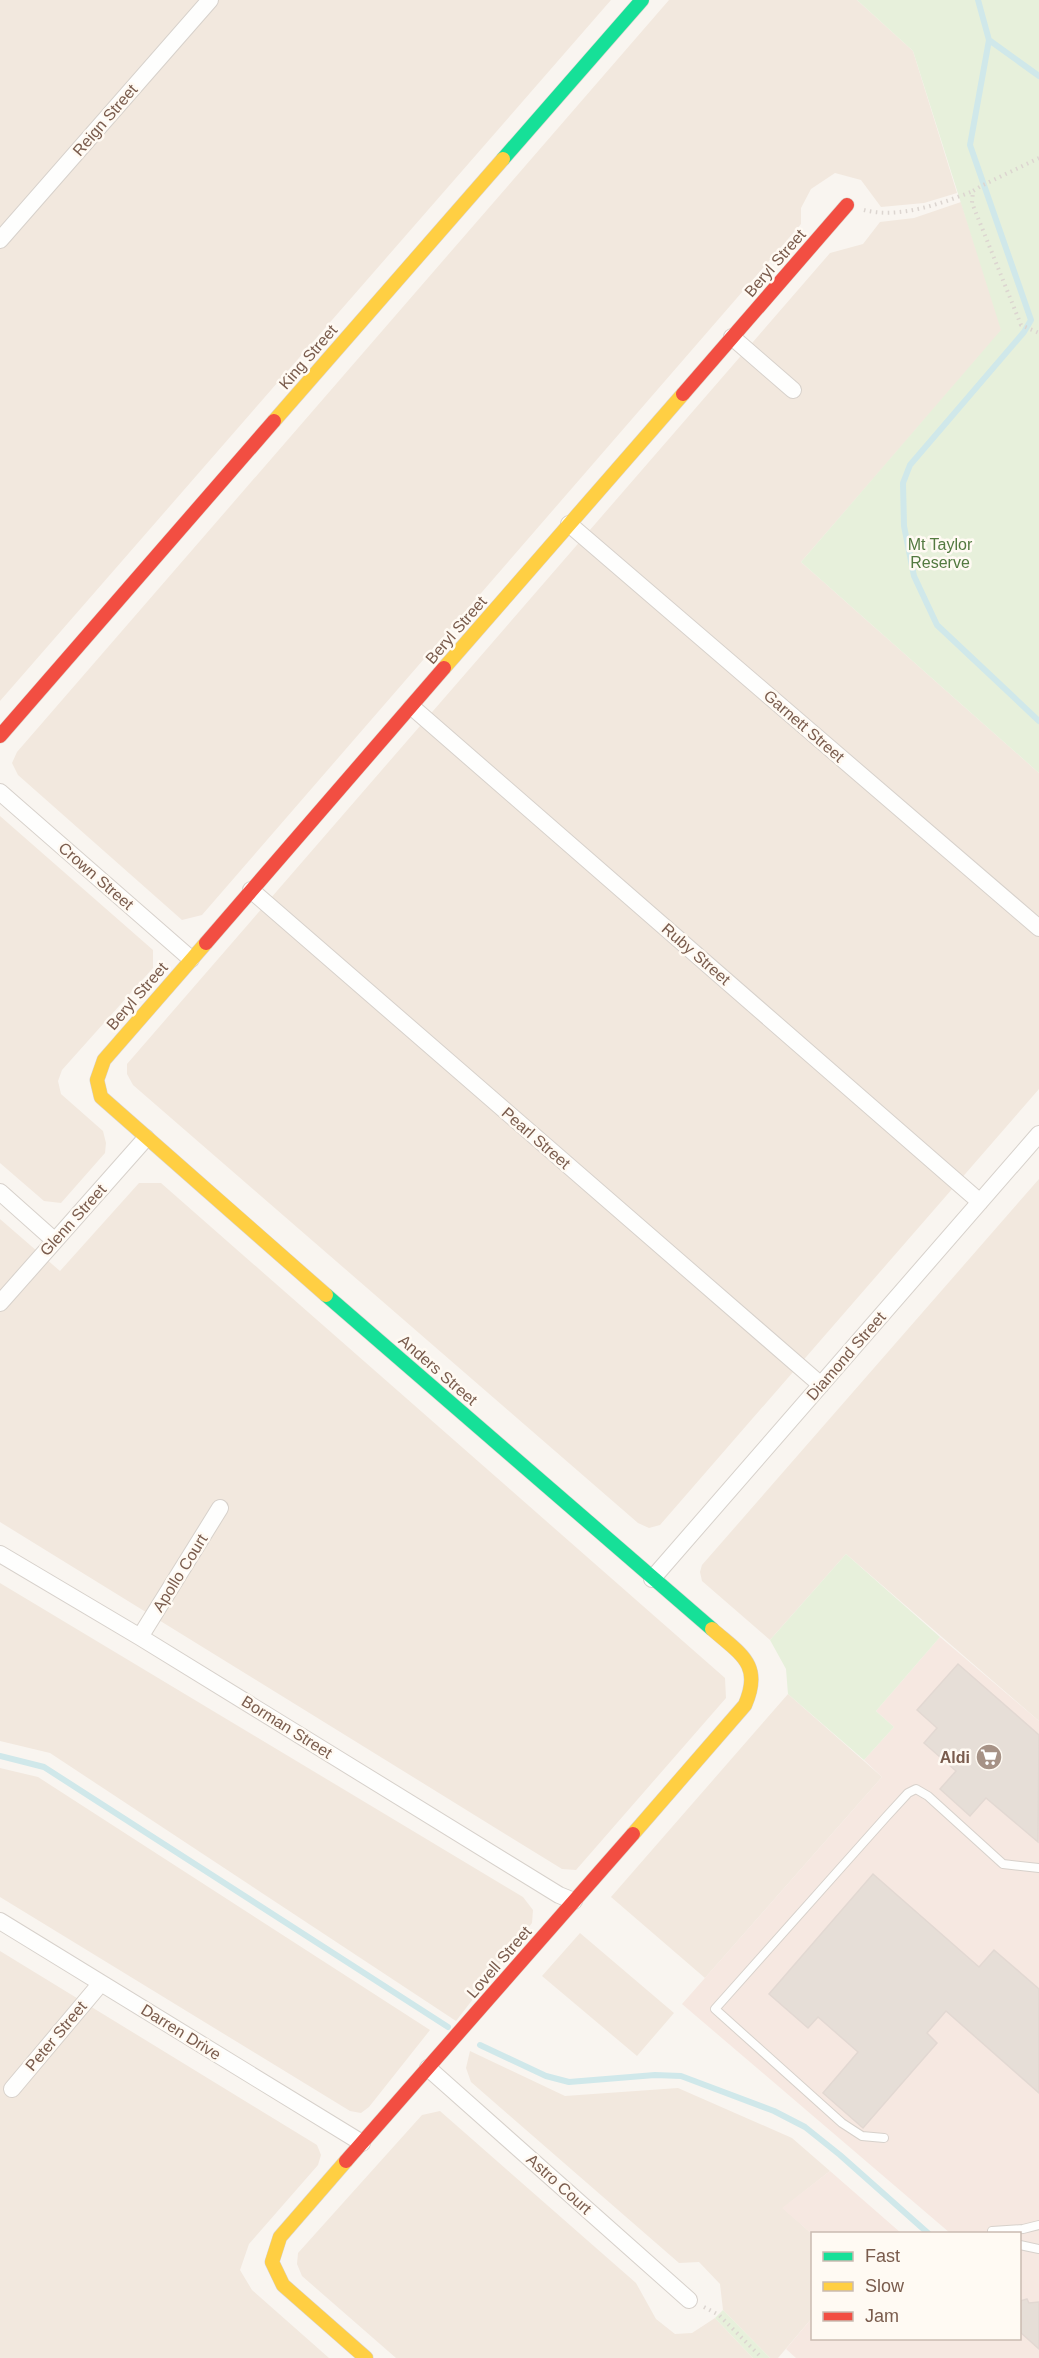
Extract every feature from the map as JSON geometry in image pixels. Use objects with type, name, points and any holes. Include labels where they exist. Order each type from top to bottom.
[{"type":"street","name":"Reign Street","points":[[0,240],[210,0]]},
{"type":"street","name":"King Street","points":[[0,736],[642,0]]},
{"type":"street","name":"Beryl Street","points":[[97,1080],[104,1060],[847,205]]},
{"type":"street","points":[[732,337],[793,390]]},
{"type":"street","name":"Garnett Street","points":[[569,524],[1039,928]]},
{"type":"street","name":"Ruby Street","points":[[411,707],[980,1202]]},
{"type":"street","name":"Crown Street","points":[[0,792],[191,959]]},
{"type":"street","name":"Pearl Street","points":[[251,890],[821,1385]]},
{"type":"street","name":"Anders Street","points":[[97,1080],[101,1096],[146,1138],[739,1653],[753,1670],[753,1686]]},
{"type":"street","name":"Diamond Street","points":[[652,1578],[1039,1134]]},
{"type":"street","name":"Glenn Street","points":[[0,1303],[146,1138]]},
{"type":"street","points":[[0,1192],[55,1241]]},
{"type":"street","name":"Apollo Court","points":[[140,1637],[220,1508]]},
{"type":"street","name":"Borman Street","points":[[0,1554],[140,1637],[559,1895],[574,1901]]},
{"type":"street","name":"Lovell Street","points":[[366,2358],[283,2285],[272,2262],[280,2237],[745,1705],[753,1686]]},
{"type":"street","name":"Darren Drive","points":[[0,1921],[362,2143]]},
{"type":"street","name":"Peter Street","points":[[12,2089],[101,1983]]},
{"type":"street","name":"Astro Court","points":[[428,2068],[689,2300]]},
{"type":"lane","points":[[884,2138],[862,2136],[842,2123],[715,2009],[886,1817],[908,1793],[916,1789],[928,1796],[1003,1864],[1039,1868]]},
{"type":"lane","points":[[994,2232],[992,2231],[1023,2229],[1039,2225]]},
{"type":"lane","points":[[1021,2246],[1039,2249]]},
{"type":"path","points":[[847,205],[878,213],[935,206],[974,191],[1039,158]]},
{"type":"path","points":[[974,191],[972,203],[1021,325],[1039,333]]},
{"type":"path","points":[[689,2300],[719,2315],[762,2358]]},
{"type":"shaded area","points":[[0,0],[611,0],[0,701]]},
{"type":"shaded area","points":[[669,0],[857,0],[913,51],[957,193],[924,203],[881,207],[861,180],[835,173],[811,189],[801,208],[801,224],[202,915],[182,920],[18,775],[12,763],[17,752]]},
{"type":"shaded area","points":[[961,202],[1002,330],[801,562],[1039,773],[1039,1089],[660,1525],[649,1528],[638,1523],[133,1085],[127,1074],[127,1064],[830,253],[863,244],[880,222],[914,218]]},
{"type":"shaded area","points":[[0,816],[153,950],[153,968],[62,1070],[58,1081],[61,1094],[103,1131],[106,1143],[105,1153],[61,1203],[44,1201],[0,1163]]},
{"type":"shaded area","points":[[1039,1179],[1039,1721],[846,1554],[770,1640],[702,1581],[700,1572],[702,1565]]},
{"type":"shaded area","points":[[139,1183],[161,1183],[725,1678],[726,1698],[576,1870],[562,1869],[0,1522],[0,1219],[60,1271]]},
{"type":"shaded area","points":[[0,1583],[523,1897],[533,1910],[532,1923],[456,2021],[50,1753],[0,1741]]},
{"type":"shaded area","points":[[940,1637],[1039,1721],[1039,2358],[796,2358],[786,2349],[811,2319],[811,2340],[1021,2340],[1021,2232],[949,2232],[682,2004],[882,1777],[864,1760],[894,1727],[876,1711]]},
{"type":"shaded area","points":[[788,1694],[882,1777],[705,1978],[611,1897]]},
{"type":"shaded area","points":[[0,1768],[38,1777],[430,2030],[369,2107],[361,2113],[350,2111],[0,1897]]},
{"type":"shaded area","points":[[580,1933],[674,2013],[637,2056],[542,1976]]},
{"type":"shaded area","points":[[0,1951],[317,2145],[321,2155],[318,2165],[249,2244],[240,2270],[252,2290],[329,2358],[0,2358]]},
{"type":"shaded area","points":[[470,2051],[565,2096],[678,2088],[792,2138],[830,2171],[783,2208],[811,2233],[811,2319],[778,2358],[770,2358],[723,2310],[720,2284],[699,2262],[679,2263],[471,2082],[466,2068]]},
{"type":"shaded area","points":[[440,2111],[636,2283],[656,2319],[675,2334],[692,2333],[715,2318],[753,2358],[396,2358],[302,2276],[297,2264],[298,2253],[422,2115]]},
{"type":"shaded area","points":[[830,2171],[900,2232],[811,2233],[782,2208]]},
{"type":"green space","name":"Mt Taylor Reserve","points":[[857,0],[1039,0],[1039,773],[801,562],[1001,330],[913,51]]},
{"type":"green space","points":[[846,1554],[940,1637],[876,1711],[894,1727],[864,1760],[788,1694],[786,1669],[770,1640]]},
{"type":"green space","points":[[723,2310],[770,2358],[753,2358],[715,2318]]},
{"type":"building","name":"Aldi","points":[[958,1664],[1039,1735],[1038,1842],[986,1798],[970,1816],[940,1789],[956,1771],[924,1743],[937,1728],[917,1710]]},
{"type":"building","points":[[873,1874],[979,1967],[994,1950],[1039,1989],[1039,2093],[946,2011],[927,2033],[937,2043],[863,2128],[823,2093],[858,2052],[818,2017],[808,2028],[769,1994]]},
{"type":"building","points":[[1027,2299],[1029,2303],[1039,2302],[1039,2349],[1021,2333],[1021,2301]]},
{"type":"waterway","points":[[978,0],[989,40],[970,145],[1031,320],[1024,332],[910,465],[903,483],[904,526],[914,576],[937,625],[1039,721]]},
{"type":"waterway","points":[[989,40],[1039,76]]},
{"type":"waterway","points":[[0,1756],[44,1767],[448,2027]]},
{"type":"waterway","points":[[480,2045],[546,2076],[569,2082],[655,2075],[681,2076],[774,2111],[805,2127],[927,2232]]},
{"type":"traffic: fast","points":[[503,159],[642,0]]},
{"type":"traffic: fast","points":[[326,1295],[712,1629]]},
{"type":"traffic: slow","points":[[274,421],[503,159]]},
{"type":"traffic: slow","points":[[444,668],[683,394]]},
{"type":"traffic: slow","points":[[206,943],[104,1060],[97,1080],[101,1097],[326,1295]]},
{"type":"traffic: slow","points":[[633,1834],[745,1705],[750,1691],[750,1670],[739,1653],[712,1629]]},
{"type":"traffic: slow","points":[[346,2161],[280,2237],[272,2262],[283,2285],[366,2358]]},
{"type":"traffic: jam","points":[[683,394],[847,205]]},
{"type":"traffic: jam","points":[[0,736],[274,421]]},
{"type":"traffic: jam","points":[[206,943],[444,668]]},
{"type":"traffic: jam","points":[[346,2161],[633,1834]]},
{"type":"place","name":"Aldi","points":[[989,1757]]}]
